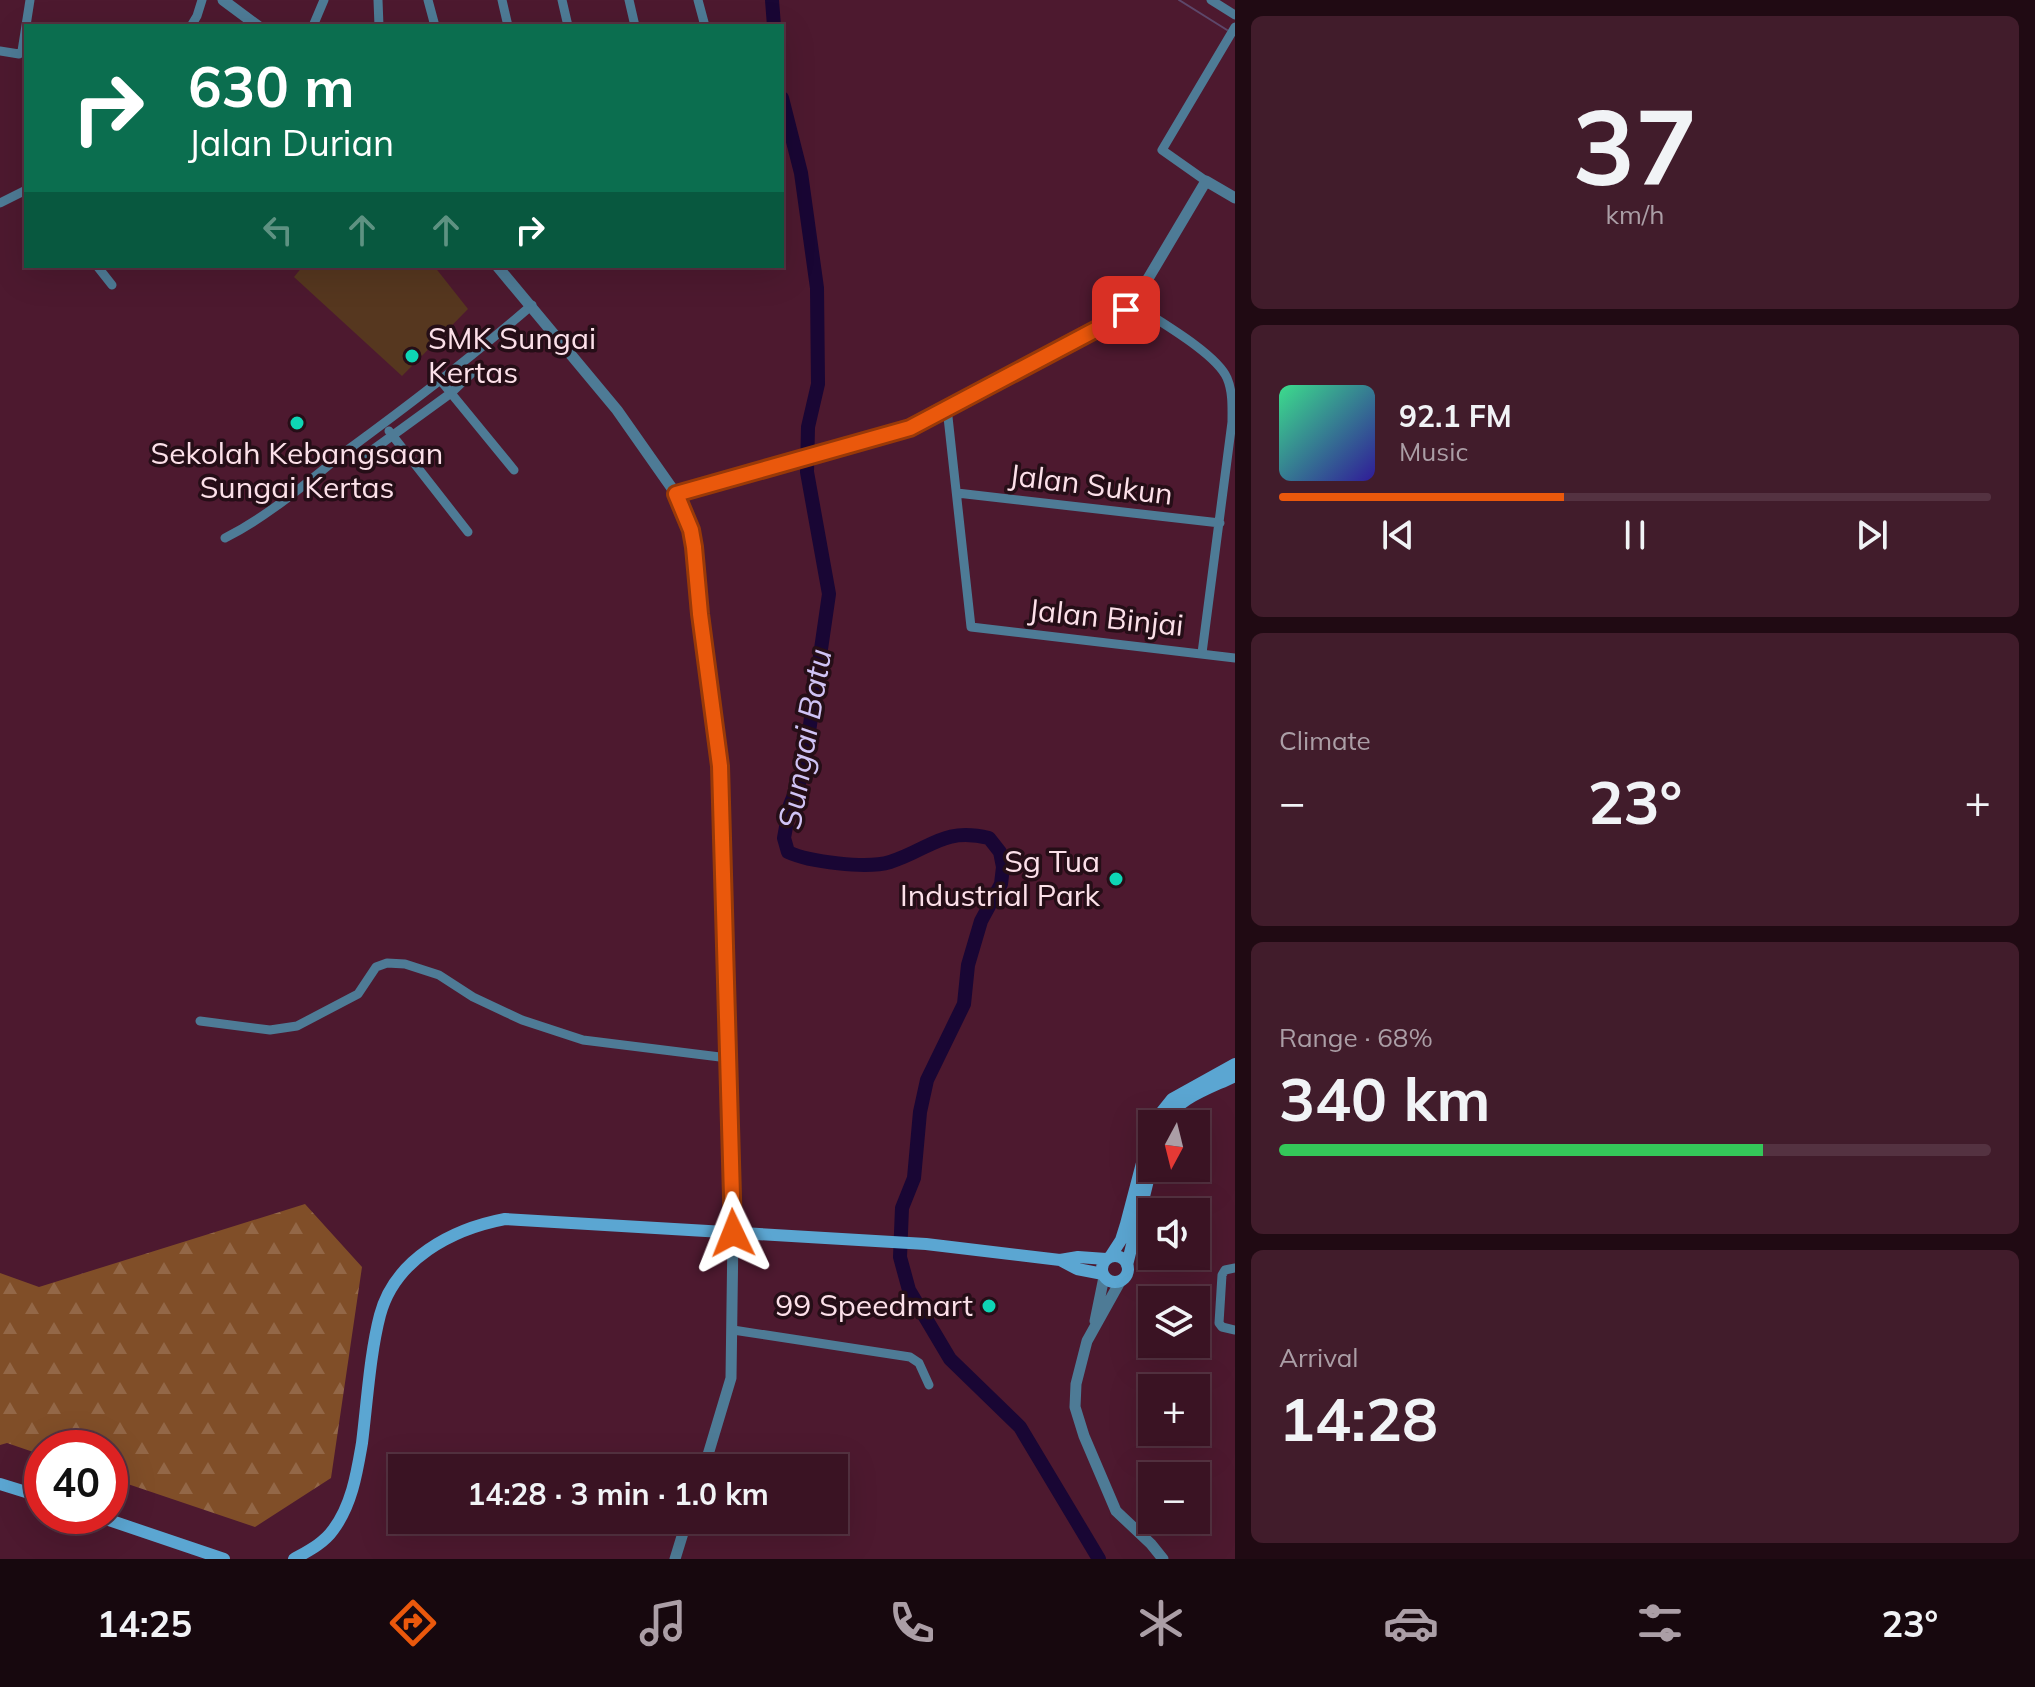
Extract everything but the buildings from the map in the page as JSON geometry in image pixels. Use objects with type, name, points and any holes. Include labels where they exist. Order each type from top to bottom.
[{"type":"main road","points":[[1163,1110],[1172,1099],[1235,1064]]},
{"type":"main road","points":[[1173,1110],[1235,1076]]},
{"type":"main road","points":[[1104,1276],[1102,1266],[1121,1240],[1138,1178]]},
{"type":"main road","points":[[1060,1260],[1114,1282],[1121,1280],[1127,1274],[1148,1182]]},
{"type":"main road","points":[[294,1559],[316,1546],[334,1529],[357,1478],[381,1313],[393,1287],[408,1266],[450,1235],[479,1224],[505,1219],[879,1241],[1060,1260],[1078,1257],[1122,1258],[1127,1265]]},
{"type":"main road","points":[[0,1484],[24,1491]]},
{"type":"main road","points":[[128,1526],[224,1559]]},
{"type":"street","points":[[26,24],[30,0]]},
{"type":"street","points":[[192,24],[202,0]]},
{"type":"street","points":[[223,0],[243,20]]},
{"type":"street","points":[[314,24],[324,0]]},
{"type":"street","points":[[378,0],[379,24]]},
{"type":"street","points":[[428,0],[434,24]]},
{"type":"street","points":[[502,0],[508,24]]},
{"type":"street","points":[[562,0],[568,24]]},
{"type":"street","points":[[629,0],[635,24]]},
{"type":"street","points":[[698,0],[704,24]]},
{"type":"street","points":[[1211,0],[1235,15]]},
{"type":"street","points":[[1235,27],[1162,150],[1235,198]]},
{"type":"street","points":[[0,51],[19,54],[24,38]]},
{"type":"street","points":[[676,494],[910,428],[1112,321],[1133,304],[1206,181]]},
{"type":"street","points":[[1,202],[24,192]]},
{"type":"street","points":[[99,268],[112,285]]},
{"type":"street","points":[[499,268],[595,380],[676,494],[691,530],[720,766],[733,1233],[730,1386],[708,1454]]},
{"type":"street","points":[[1133,304],[1211,358],[1228,380],[1232,422],[1202,653]]},
{"type":"street","points":[[225,538],[276,509],[441,381],[532,305]]},
{"type":"street","points":[[367,454],[451,393],[475,370],[480,370]]},
{"type":"street","points":[[441,381],[514,470]]},
{"type":"street","points":[[947,408],[957,493]]},
{"type":"street","points":[[383,425],[468,532]]},
{"type":"street","name":"Jalan Sukun","points":[[957,493],[1220,523]]},
{"type":"street","name":"Jalan Binjai","points":[[957,493],[971,627],[1235,658]]},
{"type":"street","points":[[200,1021],[270,1030],[297,1026],[358,994],[376,967],[387,963],[405,964],[439,975],[473,997],[555,1032],[583,1040],[728,1058]]},
{"type":"street","points":[[1231,1329],[1219,1323],[1222,1275],[1225,1270],[1233,1268]]},
{"type":"street","points":[[1093,1330],[1104,1276]]},
{"type":"street","points":[[1121,1280],[1087,1341],[1076,1384],[1075,1407],[1116,1511],[1163,1559]]},
{"type":"street","points":[[733,1330],[910,1357],[919,1363],[929,1385]]},
{"type":"street","points":[[675,1559],[683,1534]]},
{"type":"green space","points":[[305,1204],[362,1267],[331,1478],[255,1527],[128,1484],[128,1430],[24,1430],[24,1449],[7,1443],[0,1445],[0,1273],[39,1287]]},
{"type":"shaded area","name":"SMK Sungai Kertas","points":[[301,268],[436,268],[468,309],[402,376],[294,277]]},
{"type":"waterway","name":"Sungai Batu","points":[[772,0],[774,24]]},
{"type":"waterway","points":[[1179,0],[1227,30]]},
{"type":"waterway","name":"Sungai Batu","points":[[784,106],[801,173],[817,288],[818,384],[808,427],[807,472],[829,594],[803,773],[790,805],[784,838],[788,852],[810,859],[853,865],[890,862],[937,841],[959,835],[989,838],[1000,852],[1003,867],[1001,884],[981,921],[968,965],[964,1004],[927,1080],[920,1112],[914,1178],[902,1208],[900,1257],[909,1290],[950,1359],[1020,1427],[1099,1559]]},
{"type":"place","name":"SMK Sungai Kertas","points":[[412,356]]},
{"type":"place","name":"Sekolah Kebangsaan Sungai Kertas","points":[[297,423]]},
{"type":"place","name":"Sg Tua Industrial Park","points":[[1116,879]]},
{"type":"place","name":"99 Speedmart","points":[[989,1306]]},
{"type":"route","points":[[733,1233],[720,766],[694,547],[691,530],[676,494],[910,428],[1112,321],[1126,310]]}]
